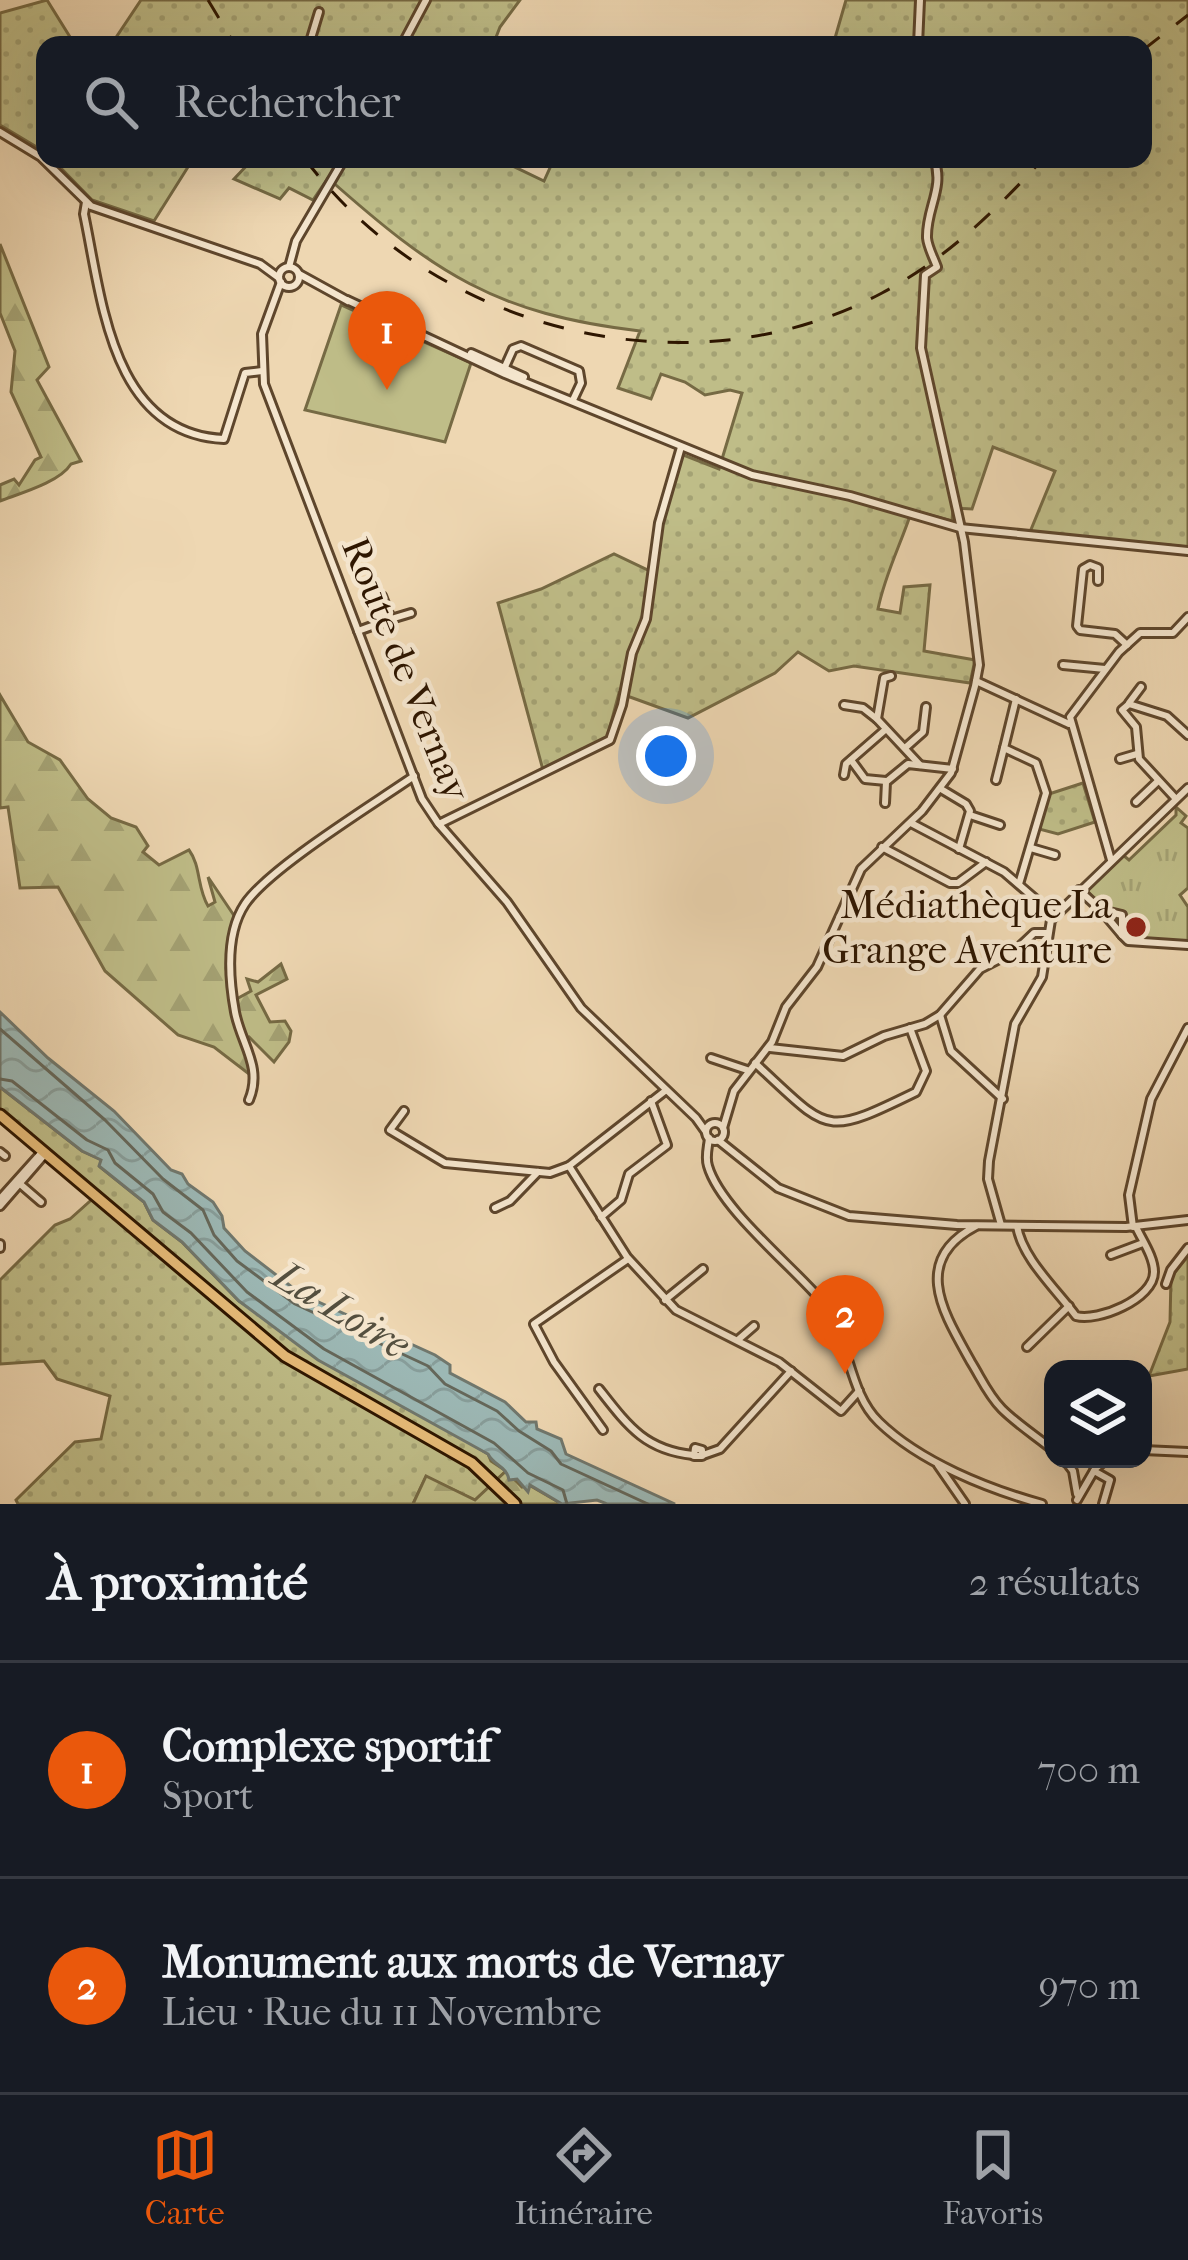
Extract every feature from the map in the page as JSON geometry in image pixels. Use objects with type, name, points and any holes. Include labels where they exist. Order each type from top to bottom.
[{"type":"main road","points":[[0,1114],[285,1356],[472,1463],[515,1504]]},
{"type":"street","points":[[408,36],[426,0]]},
{"type":"street","points":[[918,36],[920,0]]},
{"type":"street","points":[[312,36],[319,12]]},
{"type":"street","points":[[0,132],[36,154]]},
{"type":"street","points":[[52,168],[86,202],[111,214],[270,268],[292,270],[315,286],[752,475],[850,496],[960,528],[1188,551]]},
{"type":"street","points":[[293,286],[296,241],[339,168]]},
{"type":"street","points":[[936,168],[940,184],[931,205],[927,237],[937,267],[925,275],[921,348],[960,528],[978,653],[976,681],[953,769],[911,823],[861,869],[817,967],[786,1007],[768,1048],[734,1091],[706,1157],[712,1176],[750,1227],[834,1318],[859,1391],[875,1419],[937,1462],[993,1489],[1042,1504]]},
{"type":"street","points":[[86,202],[84,214],[114,346],[127,383],[143,400],[187,432],[224,439],[244,373],[262,371]]},
{"type":"street","points":[[270,268],[293,286],[315,286]]},
{"type":"street","name":"Route de Vernay","points":[[292,270],[280,280],[262,334],[262,371],[422,799],[507,902],[581,1008],[712,1138],[778,1188],[827,1210],[884,1222],[957,1225],[1134,1227],[1188,1220]]},
{"type":"street","points":[[276,301],[293,286]]},
{"type":"street","points":[[347,300],[570,399]]},
{"type":"street","points":[[504,369],[513,349],[521,346],[579,370],[582,378],[570,399]]},
{"type":"street","points":[[439,824],[610,740],[632,652],[646,619],[657,533],[681,447]]},
{"type":"street","points":[[1098,581],[1098,568],[1083,568],[1077,626],[1115,634],[1127,645]]},
{"type":"street","points":[[382,596],[391,619]]},
{"type":"street","points":[[358,632],[411,613]]},
{"type":"street","points":[[1112,860],[1069,724],[1072,714],[1127,645],[1144,631],[1173,633],[1188,617]]},
{"type":"street","points":[[1063,665],[1105,670]]},
{"type":"street","points":[[877,719],[884,678],[891,676]]},
{"type":"street","points":[[976,681],[1069,724]]},
{"type":"street","points":[[1141,687],[1121,714],[1136,727],[1137,754],[1176,799]]},
{"type":"street","points":[[996,780],[1016,699]]},
{"type":"street","points":[[844,704],[863,708],[877,719],[920,765]]},
{"type":"street","points":[[1129,704],[1167,716],[1188,735]]},
{"type":"street","points":[[905,748],[923,731],[926,707]]},
{"type":"street","points":[[844,775],[851,760],[885,730]]},
{"type":"street","points":[[1004,748],[1036,763],[1046,786],[1019,884]]},
{"type":"street","points":[[1120,759],[1137,754]]},
{"type":"street","points":[[851,760],[865,779],[887,781],[908,764],[953,769]]},
{"type":"street","points":[[1136,802],[1171,772]]},
{"type":"street","points":[[249,1100],[255,1065],[232,998],[232,938],[240,913],[267,881],[414,776]]},
{"type":"street","points":[[885,803],[887,781]]},
{"type":"street","points":[[1001,1225],[987,1174],[1016,1024],[1042,977],[1054,915],[1188,788]]},
{"type":"street","points":[[941,789],[966,804],[970,815],[959,849]]},
{"type":"street","points":[[970,815],[1000,826]]},
{"type":"street","points":[[911,823],[986,862],[1054,915]]},
{"type":"street","points":[[883,847],[950,884],[986,862]]},
{"type":"street","points":[[1030,848],[1055,855]]},
{"type":"street","points":[[1079,890],[1128,941],[1188,945]]},
{"type":"street","points":[[1101,910],[1122,915],[1122,935]]},
{"type":"street","points":[[768,1048],[843,1056],[940,1015],[980,969],[1015,951],[1034,933],[1047,933]]},
{"type":"street","points":[[940,1015],[951,1051],[1003,1099]]},
{"type":"street","points":[[755,1064],[812,1116],[845,1124],[916,1092],[926,1071],[910,1028]]},
{"type":"street","points":[[1016,1226],[1029,1259],[1081,1318],[1097,1317],[1145,1292],[1154,1273],[1134,1227],[1129,1195],[1151,1099],[1188,1028]]},
{"type":"street","points":[[711,1058],[748,1070]]},
{"type":"street","points":[[404,1111],[390,1130],[445,1163],[559,1172],[665,1091]]},
{"type":"street","points":[[601,1217],[621,1201],[629,1174],[667,1144],[651,1101]]},
{"type":"street","name":"Route de Vernay","points":[[696,1118],[720,1126]]},
{"type":"street","points":[[712,1138],[720,1126]]},
{"type":"street","points":[[720,1126],[735,1153]]},
{"type":"street","points":[[0,1203],[44,1152]]},
{"type":"street","points":[[569,1166],[628,1259],[676,1310],[791,1371],[841,1411],[859,1391]]},
{"type":"street","points":[[496,1208],[511,1201],[539,1171]]},
{"type":"street","points":[[18,1182],[40,1202]]},
{"type":"street","points":[[0,1184],[9,1192]]},
{"type":"street","points":[[957,1225],[957,1238]]},
{"type":"street","points":[[979,1225],[957,1238],[945,1254],[937,1280],[948,1326],[992,1398],[1044,1442]]},
{"type":"street","points":[[1111,1255],[1144,1243]]},
{"type":"street","points":[[1166,1284],[1188,1248]]},
{"type":"street","points":[[603,1430],[554,1364],[534,1324],[628,1259]]},
{"type":"street","points":[[665,1300],[704,1269]]},
{"type":"street","points":[[1027,1347],[1069,1306]]},
{"type":"street","points":[[738,1340],[754,1326]]},
{"type":"street","points":[[599,1389],[647,1441],[668,1454],[698,1455],[720,1449],[791,1371]]},
{"type":"street","points":[[1152,1450],[1188,1452]]},
{"type":"street","points":[[937,1462],[965,1504]]},
{"type":"street","points":[[1070,1468],[1076,1502]]},
{"type":"street","points":[[1076,1502],[1098,1468]]},
{"type":"street","points":[[1094,1471],[1111,1483],[1103,1504]]},
{"type":"green space","points":[[47,0],[69,36],[36,36],[36,147],[0,125],[0,13]]},
{"type":"green space","points":[[141,0],[520,0],[496,36],[117,36]]},
{"type":"green space","points":[[846,0],[1188,0],[1188,547],[1030,532],[1055,471],[993,447],[972,509],[953,508],[952,521],[912,510],[878,609],[900,613],[904,587],[930,585],[924,651],[975,660],[970,683],[854,666],[829,671],[798,652],[775,673],[688,718],[619,693],[607,738],[543,770],[498,603],[541,589],[614,554],[650,571],[681,454],[719,469],[742,393],[730,390],[705,395],[661,374],[651,399],[618,388],[640,331],[545,313],[470,284],[401,240],[328,178],[313,200],[289,188],[280,199],[234,179],[244,168],[517,168],[544,181],[550,168],[1152,168],[1152,36],[836,36]]},
{"type":"green space","points":[[61,168],[187,168],[154,221],[92,200]]},
{"type":"green space","points":[[0,244],[49,367],[37,380],[81,461],[49,482],[0,501],[0,485],[14,479],[19,485],[41,457],[11,392],[15,351],[0,313]]},
{"type":"green space","points":[[341,305],[471,363],[445,442],[305,410]]},
{"type":"green space","points":[[0,695],[28,742],[60,760],[88,799],[111,818],[136,827],[148,846],[143,852],[159,865],[189,850],[208,906],[215,902],[208,877],[235,917],[226,968],[231,1002],[251,991],[247,979],[258,982],[281,964],[287,979],[256,995],[270,1022],[285,1021],[291,1031],[274,1062],[249,1037],[241,1039],[252,1068],[249,1074],[214,1047],[178,1035],[105,971],[58,887],[20,888],[8,807],[0,808]]},
{"type":"green space","points":[[1083,783],[1095,822],[1058,834],[1039,829],[1049,794]]},
{"type":"green space","points":[[1176,807],[1186,816],[1181,823],[1188,828],[1188,888],[1180,895],[1188,907],[1188,942],[1130,939],[1124,932],[1122,911],[1100,907],[1086,889],[1123,855],[1129,860],[1176,815]]},
{"type":"green space","points":[[0,1087],[82,1151],[102,1160],[100,1167],[144,1202],[153,1220],[182,1242],[239,1301],[488,1454],[506,1471],[475,1500],[426,1477],[413,1504],[18,1504],[16,1500],[75,1442],[101,1439],[110,1396],[57,1379],[44,1361],[0,1364],[0,1280],[55,1225],[70,1219],[99,1193],[0,1110]]},
{"type":"green space","points":[[1188,1256],[1188,1369],[1152,1375],[1170,1322],[1171,1277]]},
{"type":"green space","points":[[506,1471],[522,1487],[529,1485],[562,1504],[413,1504],[426,1476],[475,1500]]},
{"type":"water","points":[[0,1012],[114,1111],[171,1170],[213,1202],[224,1228],[245,1251],[301,1294],[435,1355],[450,1365],[450,1373],[505,1402],[526,1422],[536,1422],[537,1429],[561,1439],[566,1454],[675,1504],[597,1500],[562,1504],[530,1485],[528,1492],[517,1479],[509,1480],[488,1454],[318,1360],[239,1301],[182,1242],[153,1220],[144,1202],[99,1166],[101,1160],[82,1151],[0,1087]]},
{"type":"railway","points":[[208,0],[230,36]]},
{"type":"railway","points":[[1152,43],[1188,15]]},
{"type":"railway","points":[[313,168],[359,219],[423,267],[494,305],[570,330],[649,341],[729,340],[807,324],[882,293],[968,233],[1034,168]]},
{"type":"place","name":"Complexe sportif","points":[[387,390]]},
{"type":"place","name":"Médiathèque La Grange Aventure","points":[[1136,927]]},
{"type":"place","name":"Monument aux morts de Vernay","points":[[845,1374]]},
{"type":"water label","name":"La Loire","points":[[341,1310]]}]
